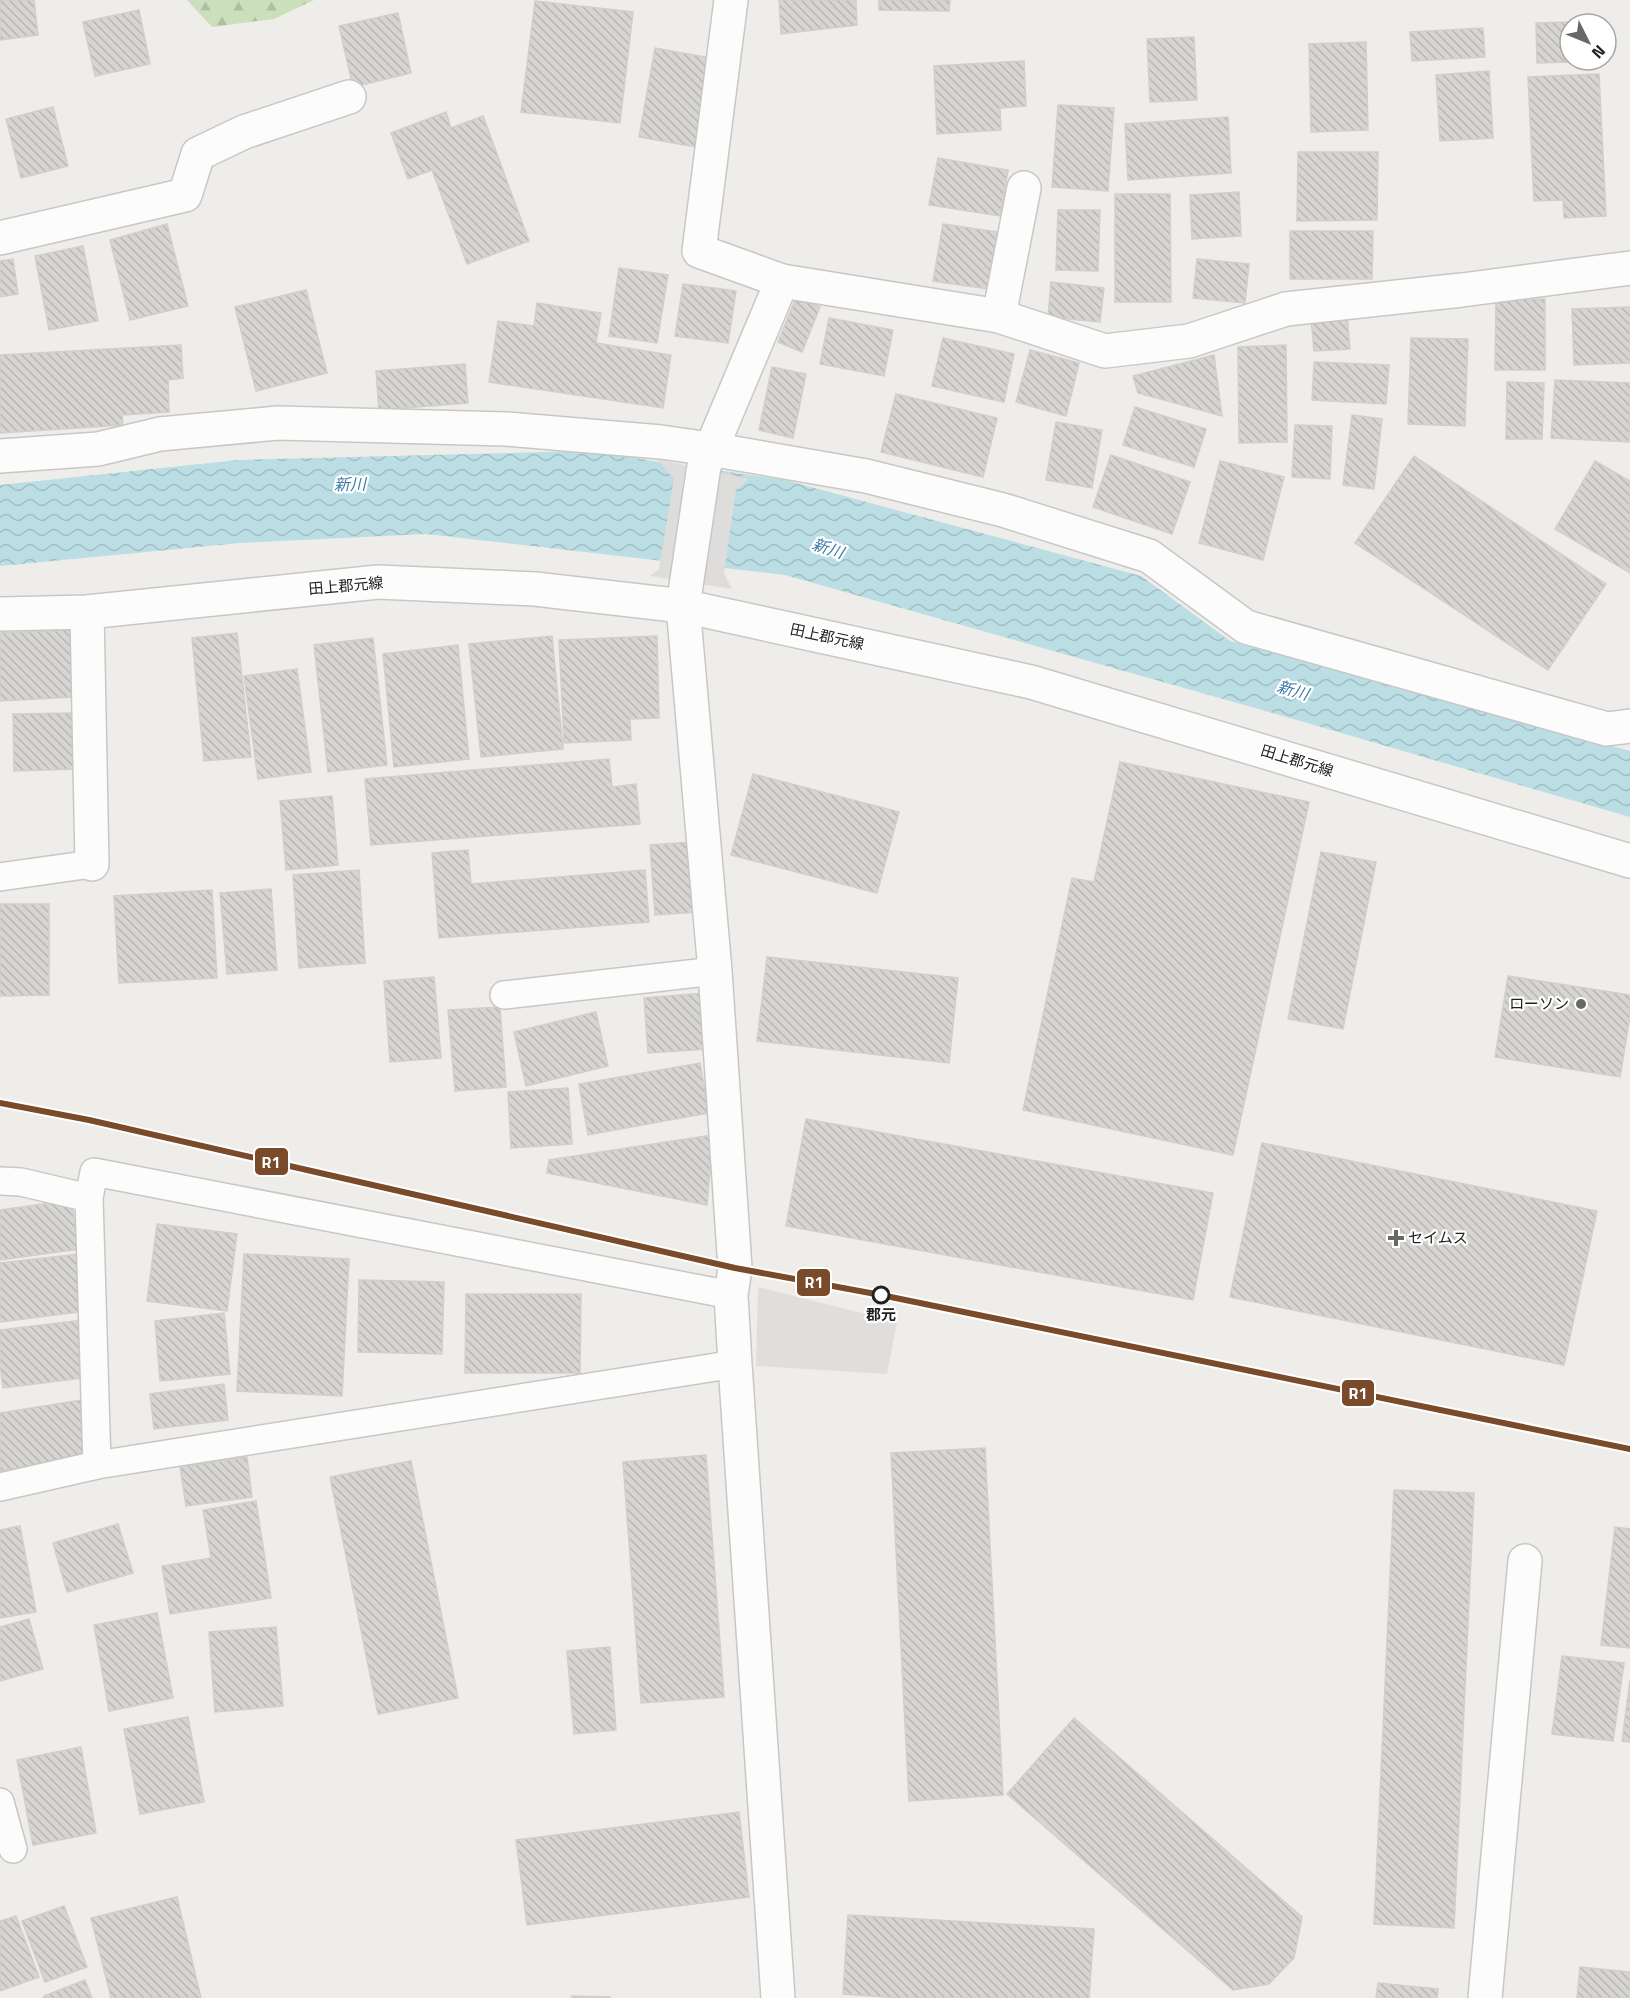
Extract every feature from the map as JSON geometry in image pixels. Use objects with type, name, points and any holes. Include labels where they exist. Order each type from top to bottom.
[{"type":"street","points":[[731,0],[699,251],[782,281],[999,316],[1105,351],[1189,341],[1286,309],[1462,290],[1630,268]]},
{"type":"street","points":[[0,237],[185,195],[198,154],[244,132],[349,97]]},
{"type":"street","points":[[999,316],[1024,188]]},
{"type":"street","points":[[778,1998],[735,1364],[731,1295],[735,1268],[715,971],[684,598],[707,458],[782,281]]},
{"type":"street","points":[[0,456],[98,449],[160,434],[278,423],[507,429],[662,442],[707,458],[866,476],[1003,510],[1149,556],[1246,627],[1607,729],[1630,726]]},
{"type":"street","name":"田上郡元線","points":[[0,614],[87,612],[378,582],[684,598],[1031,682],[1630,861]]},
{"type":"street","points":[[87,612],[92,864]]},
{"type":"street","points":[[1485,1998],[1524,1561]]},
{"type":"lane","points":[[0,877],[92,864]]},
{"type":"lane","points":[[504,995],[715,971]]},
{"type":"lane","points":[[97,1465],[89,1198],[94,1172],[731,1295]]},
{"type":"lane","points":[[0,1181],[21,1182],[89,1198]]},
{"type":"lane","points":[[0,1487],[97,1465],[735,1364]]},
{"type":"lane","points":[[0,1802],[13,1849]]},
{"type":"green space","points":[[187,0],[314,0],[274,19],[212,27]]},
{"type":"shaded area","points":[[758,1287],[897,1322],[887,1374],[756,1366]]},
{"type":"water","name":"新川","points":[[585,451],[785,480],[1141,576],[1230,641],[1630,751],[1630,817],[785,575],[426,534],[240,543],[0,566],[0,485],[238,460]]},
{"type":"pier","points":[[657,459],[749,479],[736,490],[724,573],[732,589],[650,576],[659,569],[674,479]]},
{"type":"building","points":[[0,0],[34,0],[38,35],[0,40]]},
{"type":"building","points":[[779,0],[856,0],[857,25],[781,34]]},
{"type":"building","points":[[879,0],[950,0],[949,11],[879,10]]},
{"type":"building","points":[[535,1],[633,12],[620,123],[521,112]]},
{"type":"building","points":[[139,10],[150,64],[95,76],[83,22]]},
{"type":"building","points":[[398,13],[411,73],[353,87],[339,26]]},
{"type":"building","points":[[1558,22],[1558,62],[1537,63],[1536,23]]},
{"type":"building","points":[[1483,28],[1485,57],[1412,61],[1410,32]]},
{"type":"building","points":[[1194,37],[1197,100],[1150,102],[1147,39]]},
{"type":"building","points":[[1366,42],[1368,130],[1311,132],[1309,44]]},
{"type":"building","points":[[655,48],[711,58],[695,147],[639,137]]},
{"type":"building","points":[[1024,61],[1026,106],[1000,108],[1001,130],[937,134],[934,66]]},
{"type":"building","points":[[1489,71],[1493,138],[1440,141],[1436,75]]},
{"type":"building","points":[[1599,74],[1606,216],[1564,218],[1563,200],[1534,201],[1528,77]]},
{"type":"building","points":[[1058,105],[1114,108],[1108,191],[1052,187]]},
{"type":"building","points":[[53,107],[68,166],[21,178],[6,119]]},
{"type":"building","points":[[446,112],[451,128],[483,116],[529,241],[467,264],[432,170],[408,179],[391,133]]},
{"type":"building","points":[[1228,117],[1231,173],[1128,180],[1125,124]]},
{"type":"building","points":[[1298,152],[1378,152],[1377,220],[1297,221]]},
{"type":"building","points":[[938,158],[1008,170],[1000,216],[929,205]]},
{"type":"building","points":[[1239,192],[1241,236],[1192,239],[1190,195]]},
{"type":"building","points":[[1115,194],[1170,194],[1171,302],[1115,302]]},
{"type":"building","points":[[1058,210],[1100,210],[1098,271],[1056,270]]},
{"type":"building","points":[[167,224],[188,306],[130,320],[110,240]]},
{"type":"building","points":[[943,224],[997,232],[988,289],[933,281]]},
{"type":"building","points":[[1290,231],[1373,231],[1372,279],[1290,279]]},
{"type":"building","points":[[83,246],[98,321],[49,330],[35,256]]},
{"type":"building","points":[[13,259],[18,294],[0,297],[0,261]]},
{"type":"building","points":[[1197,259],[1249,264],[1245,303],[1193,298]]},
{"type":"building","points":[[619,268],[668,275],[657,343],[609,336]]},
{"type":"building","points":[[1051,282],[1104,288],[1100,322],[1048,317]]},
{"type":"building","points":[[683,284],[736,291],[728,343],[675,336]]},
{"type":"building","points":[[306,290],[327,373],[256,391],[235,307]]},
{"type":"building","points":[[796,298],[820,307],[802,352],[778,342]]},
{"type":"building","points":[[1545,299],[1545,370],[1495,370],[1496,300]]},
{"type":"building","points":[[537,303],[601,313],[596,343],[671,355],[663,408],[489,382],[498,321],[534,326]]},
{"type":"building","points":[[1630,307],[1630,363],[1574,365],[1572,309]]},
{"type":"building","points":[[1347,315],[1350,349],[1314,351],[1311,318]]},
{"type":"building","points":[[829,318],[893,330],[884,376],[820,364]]},
{"type":"building","points":[[943,338],[1014,354],[1004,402],[932,386]]},
{"type":"building","points":[[1411,338],[1468,339],[1465,426],[1408,424]]},
{"type":"building","points":[[181,345],[183,378],[168,380],[169,412],[122,415],[123,425],[0,433],[0,355]]},
{"type":"building","points":[[1286,345],[1287,442],[1239,443],[1238,347]]},
{"type":"building","points":[[1030,350],[1079,363],[1066,416],[1016,402]]},
{"type":"building","points":[[1214,355],[1222,416],[1138,393],[1133,376]]},
{"type":"building","points":[[1314,362],[1389,365],[1386,404],[1312,400]]},
{"type":"building","points":[[465,364],[468,403],[379,410],[376,371]]},
{"type":"building","points":[[772,367],[806,374],[793,438],[759,430]]},
{"type":"building","points":[[1555,380],[1630,383],[1629,442],[1551,438]]},
{"type":"building","points":[[1507,382],[1544,383],[1542,439],[1506,439]]},
{"type":"building","points":[[896,394],[997,418],[983,477],[881,452]]},
{"type":"building","points":[[1135,407],[1206,429],[1194,467],[1123,445]]},
{"type":"building","points":[[1352,415],[1382,419],[1374,489],[1343,485]]},
{"type":"building","points":[[1056,422],[1102,430],[1092,488],[1046,480]]},
{"type":"building","points":[[1295,425],[1332,426],[1330,479],[1292,477]]},
{"type":"building","points":[[1111,455],[1190,482],[1172,534],[1093,507]]},
{"type":"building","points":[[1414,456],[1606,584],[1548,670],[1355,543]]},
{"type":"building","points":[[1220,461],[1284,477],[1263,560],[1199,543]]},
{"type":"building","points":[[1595,461],[1630,481],[1630,573],[1555,529]]},
{"type":"building","points":[[70,630],[73,697],[0,701],[0,633]]},
{"type":"building","points":[[237,633],[251,757],[204,761],[192,638]]},
{"type":"building","points":[[552,636],[563,749],[481,757],[469,644]]},
{"type":"building","points":[[657,636],[659,718],[630,719],[631,740],[564,743],[559,640]]},
{"type":"building","points":[[373,638],[387,765],[328,772],[314,645]]},
{"type":"building","points":[[458,645],[469,759],[394,767],[383,654]]},
{"type":"building","points":[[297,669],[311,772],[258,779],[244,676]]},
{"type":"building","points":[[76,713],[77,769],[14,771],[13,714]]},
{"type":"building","points":[[609,759],[612,787],[636,784],[640,824],[371,845],[365,779]]},
{"type":"building","points":[[1120,762],[1309,802],[1233,1155],[1023,1110],[1072,878],[1094,882]]},
{"type":"building","points":[[753,774],[899,812],[877,893],[731,855]]},
{"type":"building","points":[[332,796],[338,865],[286,870],[280,801]]},
{"type":"building","points":[[692,842],[698,912],[655,915],[650,845]]},
{"type":"building","points":[[468,850],[471,884],[645,870],[649,922],[439,938],[432,853]]},
{"type":"building","points":[[1321,852],[1376,862],[1343,1029],[1288,1019]]},
{"type":"building","points":[[359,870],[365,963],[299,968],[293,875]]},
{"type":"building","points":[[271,889],[277,970],[227,974],[220,893]]},
{"type":"building","points":[[212,890],[217,978],[119,983],[114,896]]},
{"type":"building","points":[[0,904],[49,904],[49,995],[0,996]]},
{"type":"building","points":[[767,957],[958,978],[949,1063],[757,1041]]},
{"type":"building","points":[[1508,976],[1630,995],[1630,1016],[1620,1077],[1495,1057]]},
{"type":"building","points":[[434,977],[441,1058],[390,1062],[384,981]]},
{"type":"building","points":[[703,993],[707,1049],[648,1053],[644,998]]},
{"type":"building","points":[[500,1007],[506,1087],[455,1091],[448,1010]]},
{"type":"building","points":[[596,1012],[608,1066],[526,1086],[514,1032]]},
{"type":"building","points":[[700,1063],[709,1113],[588,1135],[579,1084]]},
{"type":"building","points":[[568,1088],[572,1144],[511,1148],[508,1092]]},
{"type":"building","points":[[806,1119],[1213,1193],[1193,1300],[786,1226]]},
{"type":"building","points":[[713,1135],[707,1205],[547,1173],[549,1160]]},
{"type":"building","points":[[1262,1143],[1597,1211],[1564,1365],[1230,1297]]},
{"type":"building","points":[[71,1200],[79,1249],[0,1260],[0,1210]]},
{"type":"building","points":[[157,1224],[237,1234],[227,1311],[147,1301]]},
{"type":"building","points":[[79,1254],[86,1311],[0,1322],[0,1263]]},
{"type":"building","points":[[244,1254],[349,1259],[342,1396],[237,1391]]},
{"type":"building","points":[[359,1280],[444,1282],[442,1354],[358,1352]]},
{"type":"building","points":[[466,1294],[581,1294],[580,1373],[465,1373]]},
{"type":"building","points":[[224,1313],[230,1374],[160,1381],[155,1321]]},
{"type":"building","points":[[83,1320],[90,1377],[3,1388],[0,1365],[0,1330]]},
{"type":"building","points":[[224,1384],[228,1420],[154,1429],[150,1394]]},
{"type":"building","points":[[87,1399],[95,1457],[0,1471],[0,1413]]},
{"type":"building","points":[[985,1448],[1003,1795],[909,1801],[891,1453]]},
{"type":"building","points":[[706,1455],[724,1697],[641,1703],[623,1462]]},
{"type":"building","points":[[247,1457],[252,1497],[186,1506],[180,1467]]},
{"type":"building","points":[[411,1461],[458,1698],[378,1714],[330,1477]]},
{"type":"building","points":[[1394,1490],[1474,1493],[1454,1928],[1374,1924]]},
{"type":"building","points":[[256,1501],[271,1598],[170,1614],[162,1566],[211,1558],[203,1510]]},
{"type":"building","points":[[118,1524],[133,1573],[67,1592],[53,1543]]},
{"type":"building","points":[[20,1526],[36,1612],[0,1618],[0,1530]]},
{"type":"building","points":[[1615,1527],[1630,1529],[1630,1648],[1601,1645]]},
{"type":"building","points":[[157,1613],[173,1698],[109,1711],[94,1625]]},
{"type":"building","points":[[29,1619],[43,1669],[0,1681],[0,1627]]},
{"type":"building","points":[[276,1627],[283,1706],[215,1712],[209,1632]]},
{"type":"building","points":[[610,1647],[616,1730],[574,1734],[567,1651]]},
{"type":"building","points":[[1562,1656],[1624,1663],[1613,1741],[1552,1734]]},
{"type":"building","points":[[1630,1680],[1630,1742],[1622,1741]]},
{"type":"building","points":[[188,1717],[204,1802],[140,1814],[124,1729]]},
{"type":"building","points":[[1074,1718],[1302,1917],[1294,1958],[1269,1984],[1233,1990],[1007,1794]]},
{"type":"building","points":[[81,1747],[96,1833],[33,1845],[17,1760]]},
{"type":"building","points":[[739,1812],[749,1897],[527,1925],[516,1840]]},
{"type":"building","points":[[177,1897],[201,1998],[111,1998],[91,1918]]},
{"type":"building","points":[[64,1906],[87,1967],[45,1982],[22,1921]]},
{"type":"building","points":[[848,1915],[1094,1929],[1089,1998],[900,1998],[843,1994]]},
{"type":"building","points":[[16,1916],[39,1977],[0,1991],[0,1921]]},
{"type":"building","points":[[1580,1967],[1630,1972],[1630,1998],[1577,1998]]},
{"type":"building","points":[[85,1980],[92,1998],[44,1998],[44,1996]]},
{"type":"building","points":[[1378,1983],[1438,1989],[1437,1998],[1376,1998]]},
{"type":"building","points":[[572,1996],[611,1997],[572,1998]]},
{"type":"transit line","name":"R1","points":[[0,1103],[89,1120],[735,1268],[881,1295],[1630,1449]]},
{"type":"place","name":"ローソン","points":[[1581,1004]]},
{"type":"place","name":"セイムス","points":[[1396,1238]]},
{"type":"place","name":"郡元","points":[[881,1295]]}]
